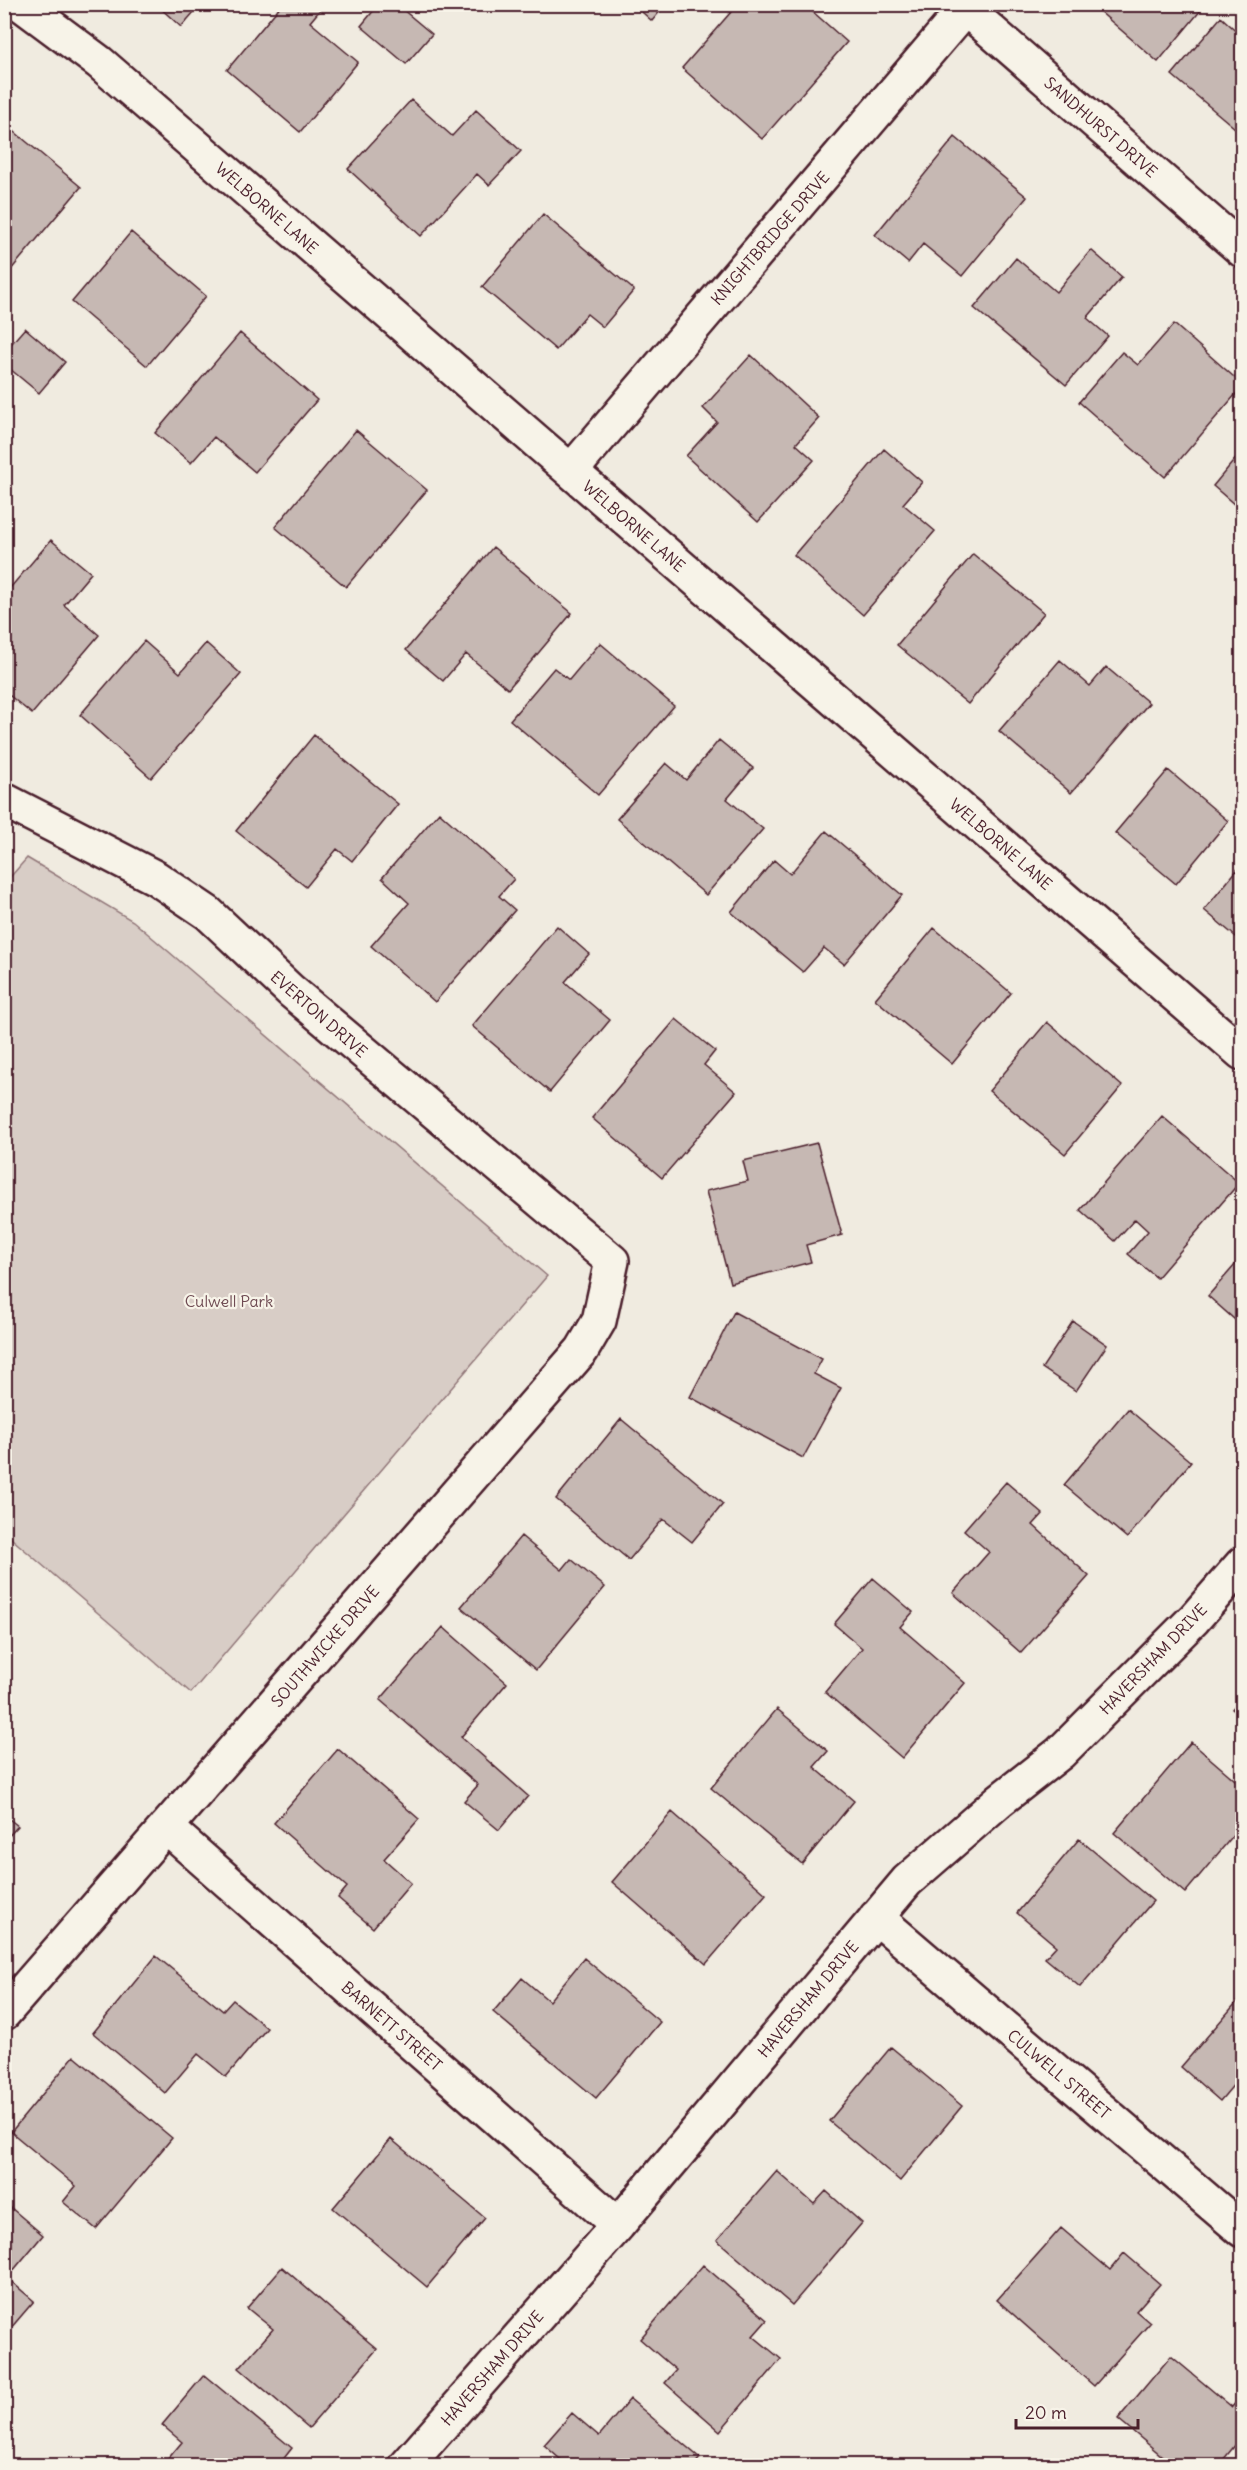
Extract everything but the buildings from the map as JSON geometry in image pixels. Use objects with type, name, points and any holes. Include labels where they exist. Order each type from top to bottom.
[{"type":"street","name":"WELBORNE LANE","points":[[21,4],[99,62],[1242,1053]]},
{"type":"street","name":"KNIGHTBRIDGE DRIVE","points":[[571,471],[965,6]]},
{"type":"street","name":"SANDHURST DRIVE","points":[[965,6],[1242,250]]},
{"type":"street","name":"EVERTON DRIVE","points":[[4,800],[156,878],[208,913],[291,991],[612,1261]]},
{"type":"street","name":"SOUTHWICKE DRIVE","points":[[4,2013],[582,1350],[599,1321],[612,1261]]},
{"type":"street","name":"HAVERSHAM DRIVE","points":[[406,2466],[618,2225],[907,1881],[1000,1800],[1060,1753],[1194,1619],[1242,1564]]},
{"type":"street","name":"BARNETT STREET","points":[[166,1827],[618,2225]]},
{"type":"street","name":"CULWELL STREET","points":[[876,1917],[1242,2230]]},
{"type":"green space","name":"Culwell Park","points":[[27,858],[133,921],[547,1276],[191,1693],[5,1533],[4,884]]}]
